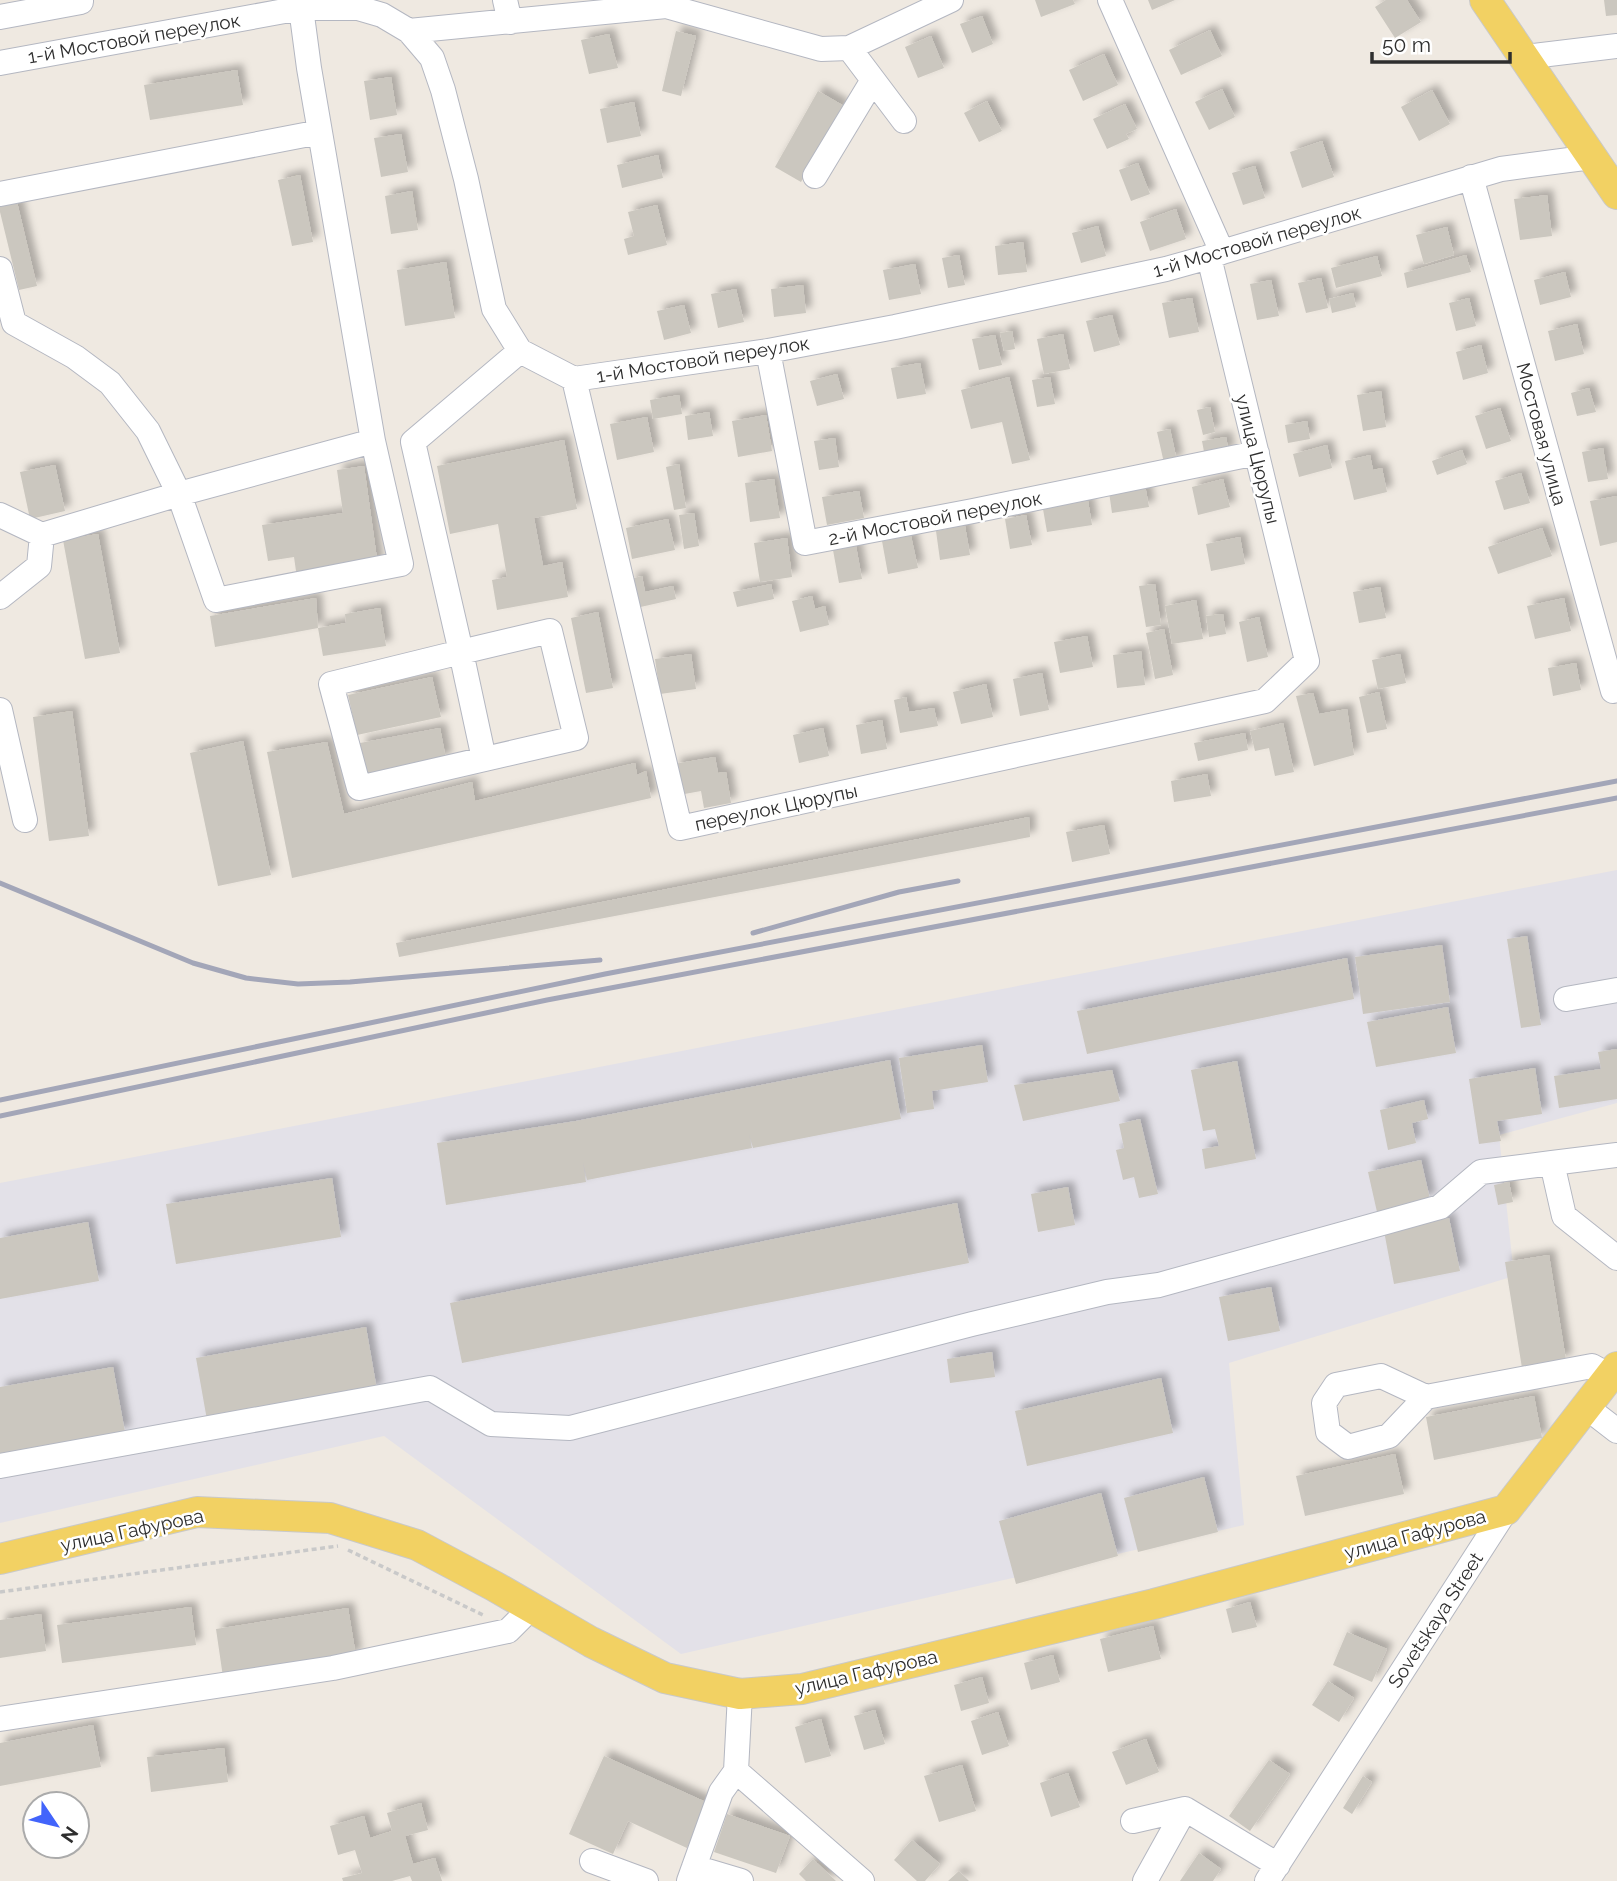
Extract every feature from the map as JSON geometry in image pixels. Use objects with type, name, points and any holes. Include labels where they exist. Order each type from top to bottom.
[{"type":"main road","points":[[1485,0],[1617,194]]},
{"type":"main road","name":"Sovetskaya Street","points":[[1506,1510],[1614,1372]]},
{"type":"main road","name":"улица Гафурова","points":[[0,1559],[197,1512],[330,1518],[417,1545],[494,1586],[521,1618],[591,1642],[665,1678],[740,1694],[802,1689],[1154,1604],[1506,1510]]},
{"type":"street","points":[[0,17],[81,2],[80,0]]},
{"type":"street","points":[[409,30],[508,11],[666,6],[821,49],[849,48],[951,0]]},
{"type":"street","name":"улица Цюрупы","points":[[1110,0],[1216,255],[1257,453],[1307,661]]},
{"type":"street","points":[[0,269],[7,325],[75,357],[110,383],[148,431],[179,494],[216,600],[401,564],[373,441],[309,68],[292,6]]},
{"type":"street","name":"1-й Мостовой переулок","points":[[0,63],[292,6],[358,8],[382,15],[409,30],[432,58],[466,179],[494,309],[520,351],[574,379],[768,351],[895,327],[1166,268],[1501,169],[1592,157]]},
{"type":"street","points":[[1524,57],[1617,47]]},
{"type":"street","points":[[849,48],[904,121]]},
{"type":"street","points":[[816,176],[873,80]]},
{"type":"street","points":[[0,194],[320,132]]},
{"type":"street","name":"Мостовая улица","points":[[1471,177],[1613,691]]},
{"type":"street","points":[[484,759],[413,442],[520,351]]},
{"type":"street","name":"2-й Мостовой переулок","points":[[768,351],[805,543],[1257,453]]},
{"type":"street","name":"переулок Цюрупы","points":[[574,379],[680,828],[1265,701],[1307,661]]},
{"type":"street","points":[[0,515],[42,535],[373,441]]},
{"type":"street","points":[[0,597],[39,566],[42,535]]},
{"type":"street","points":[[550,631],[576,738],[359,788],[331,684],[461,652],[550,631]]},
{"type":"street","points":[[0,710],[25,820]]},
{"type":"street","points":[[1566,999],[1617,990]]},
{"type":"street","points":[[0,1466],[430,1388],[491,1424],[570,1428],[972,1324],[1107,1292],[1159,1285],[1440,1207],[1481,1172],[1617,1155]]},
{"type":"street","points":[[1552,1163],[1564,1216],[1617,1258]]},
{"type":"street","points":[[1426,1397],[1592,1366],[1614,1372]]},
{"type":"street","points":[[1587,1407],[1617,1431]]},
{"type":"street","name":"Sovetskaya Street","points":[[1272,1873],[1506,1510]]},
{"type":"street","points":[[0,1719],[333,1668],[508,1630],[521,1618]]},
{"type":"street","points":[[740,1694],[736,1771],[721,1792],[692,1874],[741,1881]]},
{"type":"street","points":[[736,1771],[862,1881]]},
{"type":"street","points":[[1133,1821],[1185,1809],[1272,1873]]},
{"type":"street","points":[[1145,1881],[1185,1809]]},
{"type":"street","points":[[592,1861],[646,1881]]},
{"type":"path","points":[[0,1592],[340,1546],[521,1618]]},
{"type":"shaded area","points":[[1617,870],[1617,1103],[1499,1135],[1514,1276],[1229,1363],[1244,1525],[681,1654],[384,1436],[0,1523],[0,1183]]},
{"type":"building","points":[[1035,0],[1073,0],[1075,4],[1041,17]]},
{"type":"building","points":[[1148,0],[1175,0],[1152,10]]},
{"type":"building","points":[[1386,0],[1407,0],[1421,22],[1395,38],[1375,7]]},
{"type":"building","points":[[1604,0],[1617,0],[1617,15],[1606,16]]},
{"type":"building","points":[[982,16],[993,44],[972,53],[960,24]]},
{"type":"building","points":[[1210,30],[1222,56],[1181,75],[1169,50]]},
{"type":"building","points":[[676,31],[696,36],[681,96],[662,91]]},
{"type":"building","points":[[609,34],[618,68],[589,74],[581,40]]},
{"type":"building","points":[[931,36],[944,68],[918,78],[905,47]]},
{"type":"building","points":[[1104,54],[1118,85],[1083,101],[1069,70]]},
{"type":"building","points":[[237,70],[243,105],[150,120],[144,85]]},
{"type":"building","points":[[391,77],[397,115],[370,120],[364,81]]},
{"type":"building","points":[[1222,89],[1235,117],[1209,130],[1195,102]]},
{"type":"building","points":[[1432,90],[1450,124],[1419,141],[1401,107]]},
{"type":"building","points":[[818,91],[844,106],[801,182],[775,167]]},
{"type":"building","points":[[987,101],[1002,131],[979,142],[964,113]]},
{"type":"building","points":[[634,102],[641,136],[607,143],[600,109]]},
{"type":"building","points":[[1125,104],[1137,129],[1126,134],[1129,139],[1107,149],[1093,119]]},
{"type":"building","points":[[401,134],[408,172],[381,177],[374,138]]},
{"type":"building","points":[[1322,141],[1334,177],[1302,188],[1290,152]]},
{"type":"building","points":[[658,155],[663,178],[622,188],[617,165]]},
{"type":"building","points":[[1138,163],[1150,194],[1131,201],[1119,170]]},
{"type":"building","points":[[1255,166],[1265,198],[1243,205],[1232,173]]},
{"type":"building","points":[[300,175],[313,242],[292,246],[278,180]]},
{"type":"building","points":[[412,191],[418,230],[391,234],[385,196]]},
{"type":"building","points":[[1547,195],[1552,236],[1520,240],[1514,199]]},
{"type":"building","points":[[17,202],[37,286],[19,290],[0,212],[0,206]]},
{"type":"building","points":[[657,205],[667,245],[628,255],[624,239],[634,236],[628,212]]},
{"type":"building","points":[[1176,209],[1186,239],[1150,251],[1140,222]]},
{"type":"building","points":[[1098,226],[1106,256],[1081,263],[1072,233]]},
{"type":"building","points":[[1447,227],[1454,255],[1424,264],[1416,235]]},
{"type":"building","points":[[1023,242],[1027,272],[998,275],[995,246]]},
{"type":"building","points":[[959,255],[965,285],[948,288],[942,258]]},
{"type":"building","points":[[1466,255],[1471,272],[1407,288],[1404,273]]},
{"type":"building","points":[[1377,256],[1382,276],[1336,288],[1331,268]]},
{"type":"building","points":[[446,262],[455,318],[405,326],[397,270]]},
{"type":"building","points":[[915,264],[921,294],[889,300],[883,270]]},
{"type":"building","points":[[1565,272],[1571,297],[1540,305],[1534,280]]},
{"type":"building","points":[[1321,278],[1328,308],[1306,313],[1298,283]]},
{"type":"building","points":[[1271,280],[1279,316],[1257,320],[1250,284]]},
{"type":"building","points":[[803,285],[806,313],[774,317],[771,289]]},
{"type":"building","points":[[736,289],[744,322],[718,328],[711,294]]},
{"type":"building","points":[[1353,293],[1356,307],[1332,313],[1329,299]]},
{"type":"building","points":[[1192,298],[1199,332],[1169,338],[1162,303]]},
{"type":"building","points":[[1469,298],[1476,326],[1456,331],[1449,303]]},
{"type":"building","points":[[684,305],[691,333],[664,340],[657,311]]},
{"type":"building","points":[[1112,315],[1120,345],[1094,352],[1086,321]]},
{"type":"building","points":[[1577,324],[1584,354],[1555,361],[1548,331]]},
{"type":"building","points":[[1012,331],[1015,349],[1004,351],[1000,333]]},
{"type":"building","points":[[1063,334],[1070,369],[1044,374],[1037,339]]},
{"type":"building","points":[[995,335],[1002,365],[979,370],[972,339]]},
{"type":"building","points":[[1481,345],[1488,373],[1463,380],[1456,352]]},
{"type":"building","points":[[920,363],[926,394],[897,399],[891,368]]},
{"type":"building","points":[[837,374],[844,399],[817,406],[810,381]]},
{"type":"building","points":[[1009,377],[1030,460],[1012,464],[1002,422],[971,429],[961,390]]},
{"type":"building","points":[[1050,377],[1055,404],[1037,407],[1032,380]]},
{"type":"building","points":[[1589,388],[1596,412],[1577,416],[1571,393]]},
{"type":"building","points":[[1381,391],[1386,427],[1363,431],[1357,395]]},
{"type":"building","points":[[679,395],[682,414],[653,419],[650,400]]},
{"type":"building","points":[[1210,407],[1215,432],[1203,435],[1197,410]]},
{"type":"building","points":[[1500,408],[1511,441],[1486,449],[1475,416]]},
{"type":"building","points":[[709,412],[713,436],[688,440],[685,416]]},
{"type":"building","points":[[766,415],[772,451],[738,457],[732,421]]},
{"type":"building","points":[[647,417],[654,452],[617,460],[610,424]]},
{"type":"building","points":[[1307,421],[1310,439],[1288,443],[1285,425]]},
{"type":"building","points":[[1170,429],[1177,461],[1164,463],[1157,432]]},
{"type":"building","points":[[1226,437],[1229,453],[1205,457],[1202,441]]},
{"type":"building","points":[[835,438],[839,467],[819,470],[814,441]]},
{"type":"building","points":[[564,440],[577,509],[534,518],[543,566],[562,562],[568,597],[497,610],[492,580],[507,577],[498,524],[450,534],[437,466]]},
{"type":"building","points":[[1327,445],[1332,468],[1299,477],[1293,454]]},
{"type":"building","points":[[1603,448],[1608,479],[1588,482],[1582,452]]},
{"type":"building","points":[[1462,450],[1467,464],[1437,475],[1432,461]]},
{"type":"building","points":[[1370,455],[1373,470],[1382,468],[1387,492],[1354,500],[1345,461]]},
{"type":"building","points":[[679,464],[686,508],[674,510],[666,467]]},
{"type":"building","points":[[55,465],[65,511],[30,519],[20,472]]},
{"type":"building","points":[[364,466],[378,566],[297,578],[294,557],[268,561],[262,525],[343,513],[337,470]]},
{"type":"building","points":[[1521,473],[1530,503],[1504,510],[1495,481]]},
{"type":"building","points":[[774,479],[780,518],[750,522],[745,483]]},
{"type":"building","points":[[1223,479],[1230,507],[1198,515],[1192,487]]},
{"type":"building","points":[[1145,485],[1149,507],[1112,513],[1109,492]]},
{"type":"building","points":[[859,491],[864,518],[827,525],[822,497]]},
{"type":"building","points":[[1617,496],[1617,542],[1600,546],[1590,501]]},
{"type":"building","points":[[1088,501],[1092,525],[1047,532],[1043,509]]},
{"type":"building","points":[[694,513],[699,546],[684,549],[679,515]]},
{"type":"building","points":[[1026,515],[1032,545],[1010,549],[1005,519]]},
{"type":"building","points":[[668,519],[675,550],[632,559],[626,528]]},
{"type":"building","points":[[965,526],[970,555],[940,560],[936,531]]},
{"type":"building","points":[[1542,528],[1552,556],[1498,574],[1488,547]]},
{"type":"building","points":[[98,534],[120,653],[85,659],[63,540]]},
{"type":"building","points":[[911,536],[918,568],[888,574],[882,541]]},
{"type":"building","points":[[1240,537],[1245,564],[1211,571],[1206,544]]},
{"type":"building","points":[[787,538],[792,577],[760,582],[754,543]]},
{"type":"building","points":[[856,546],[862,579],[839,583],[833,550]]},
{"type":"building","points":[[642,576],[645,592],[673,586],[676,599],[636,608],[630,579]]},
{"type":"building","points":[[771,584],[774,599],[737,607],[733,592]]},
{"type":"building","points":[[1155,584],[1161,625],[1146,627],[1139,586]]},
{"type":"building","points":[[1380,587],[1386,618],[1359,623],[1353,592]]},
{"type":"building","points":[[812,596],[815,609],[825,606],[829,625],[800,632],[792,601]]},
{"type":"building","points":[[316,598],[318,628],[215,647],[210,616]]},
{"type":"building","points":[[1564,598],[1571,631],[1535,639],[1527,606]]},
{"type":"building","points":[[1196,600],[1203,639],[1172,644],[1165,606]]},
{"type":"building","points":[[380,608],[386,646],[323,656],[318,628],[346,623],[345,614]]},
{"type":"building","points":[[598,612],[613,688],[586,693],[571,618]]},
{"type":"building","points":[[1223,614],[1226,634],[1209,637],[1206,616]]},
{"type":"building","points":[[1259,617],[1268,657],[1247,662],[1239,622]]},
{"type":"building","points":[[1164,629],[1173,675],[1155,679],[1146,633]]},
{"type":"building","points":[[1087,636],[1093,667],[1060,673],[1054,642]]},
{"type":"building","points":[[1141,651],[1145,685],[1117,688],[1113,655]]},
{"type":"building","points":[[691,654],[696,689],[660,694],[655,659]]},
{"type":"building","points":[[1400,654],[1406,683],[1378,689],[1372,660]]},
{"type":"building","points":[[1576,663],[1581,690],[1553,696],[1548,668]]},
{"type":"building","points":[[1042,673],[1049,710],[1020,716],[1013,679]]},
{"type":"building","points":[[432,677],[441,717],[357,735],[348,695]]},
{"type":"building","points":[[986,684],[993,717],[961,724],[953,692]]},
{"type":"building","points":[[1379,692],[1387,729],[1367,733],[1359,697]]},
{"type":"building","points":[[1313,693],[1319,714],[1347,709],[1354,755],[1314,766],[1296,696]]},
{"type":"building","points":[[906,697],[909,712],[934,708],[938,726],[900,733],[894,700]]},
{"type":"building","points":[[72,711],[89,836],[49,841],[33,717]]},
{"type":"building","points":[[882,720],[887,749],[861,754],[856,725]]},
{"type":"building","points":[[1283,723],[1294,772],[1275,776],[1269,748],[1255,751],[1250,731]]},
{"type":"building","points":[[440,728],[446,759],[366,775],[360,743]]},
{"type":"building","points":[[823,728],[829,756],[799,763],[793,735]]},
{"type":"building","points":[[1245,733],[1248,750],[1198,761],[1194,743]]},
{"type":"building","points":[[243,741],[271,875],[218,886],[190,753]]},
{"type":"building","points":[[327,742],[344,814],[472,782],[475,801],[635,763],[637,775],[646,771],[651,798],[292,878],[267,752]]},
{"type":"building","points":[[715,757],[718,773],[726,772],[731,803],[704,808],[701,791],[679,795],[674,764]]},
{"type":"building","points":[[1207,774],[1211,796],[1174,802],[1171,781]]},
{"type":"building","points":[[1029,817],[1030,837],[399,957],[396,943]]},
{"type":"building","points":[[1104,825],[1110,854],[1072,862],[1066,832]]},
{"type":"building","points":[[1527,936],[1541,1025],[1521,1028],[1507,939]]},
{"type":"building","points":[[1442,945],[1450,1002],[1363,1014],[1355,957]]},
{"type":"building","points":[[1347,958],[1354,999],[1087,1054],[1077,1011]]},
{"type":"building","points":[[1448,1007],[1456,1053],[1376,1067],[1367,1022]]},
{"type":"building","points":[[982,1045],[988,1082],[932,1091],[934,1109],[907,1113],[899,1058]]},
{"type":"building","points":[[1617,1049],[1617,1099],[1559,1108],[1554,1076],[1601,1069],[1598,1052]]},
{"type":"building","points":[[890,1060],[901,1119],[753,1148],[749,1134],[752,1148],[587,1180],[583,1162],[586,1182],[446,1205],[437,1143],[576,1121]]},
{"type":"building","points":[[1237,1061],[1256,1159],[1205,1169],[1202,1149],[1219,1146],[1215,1129],[1203,1131],[1191,1070]]},
{"type":"building","points":[[1535,1068],[1542,1114],[1497,1121],[1501,1141],[1479,1144],[1469,1079]]},
{"type":"building","points":[[1112,1070],[1120,1101],[1023,1121],[1014,1085]]},
{"type":"building","points":[[1424,1100],[1428,1119],[1412,1123],[1416,1143],[1388,1150],[1380,1110]]},
{"type":"building","points":[[1140,1119],[1158,1194],[1139,1198],[1134,1177],[1123,1180],[1116,1150],[1124,1148],[1119,1124]]},
{"type":"building","points":[[1421,1160],[1430,1199],[1377,1212],[1368,1172]]},
{"type":"building","points":[[332,1178],[341,1237],[176,1264],[166,1204]]},
{"type":"building","points":[[1509,1182],[1513,1202],[1498,1205],[1494,1185]]},
{"type":"building","points":[[1068,1187],[1075,1225],[1038,1232],[1031,1194]]},
{"type":"building","points":[[957,1203],[969,1263],[462,1363],[450,1303]]},
{"type":"building","points":[[1449,1218],[1460,1271],[1394,1284],[1384,1231]]},
{"type":"building","points":[[88,1222],[99,1281],[0,1299],[0,1238]]},
{"type":"building","points":[[1549,1255],[1566,1360],[1522,1368],[1505,1262]]},
{"type":"building","points":[[1271,1287],[1280,1331],[1228,1341],[1219,1297]]},
{"type":"building","points":[[366,1327],[377,1390],[207,1420],[196,1358]]},
{"type":"building","points":[[992,1352],[995,1377],[950,1383],[947,1359]]},
{"type":"building","points":[[113,1367],[125,1432],[0,1455],[0,1387]]},
{"type":"building","points":[[1161,1378],[1173,1433],[1027,1466],[1015,1411]]},
{"type":"building","points":[[1534,1396],[1542,1438],[1434,1460],[1426,1417]]},
{"type":"building","points":[[1395,1454],[1404,1494],[1305,1516],[1296,1476]]},
{"type":"building","points":[[1204,1477],[1218,1532],[1138,1552],[1124,1498]]},
{"type":"building","points":[[1101,1493],[1118,1556],[1016,1584],[999,1521]]},
{"type":"building","points":[[1250,1602],[1257,1627],[1232,1633],[1226,1609]]},
{"type":"building","points":[[191,1607],[196,1645],[62,1663],[57,1625]]},
{"type":"building","points":[[348,1608],[356,1656],[223,1677],[216,1629]]},
{"type":"building","points":[[41,1614],[46,1651],[0,1658],[0,1620]]},
{"type":"building","points":[[1153,1626],[1161,1659],[1108,1672],[1100,1639]]},
{"type":"building","points":[[1347,1632],[1387,1649],[1372,1682],[1333,1665]]},
{"type":"building","points":[[1053,1655],[1060,1682],[1031,1690],[1024,1663]]},
{"type":"building","points":[[982,1677],[989,1703],[961,1711],[954,1685]]},
{"type":"building","points":[[1328,1681],[1354,1698],[1339,1722],[1312,1705]]},
{"type":"building","points":[[875,1710],[885,1744],[864,1750],[854,1716]]},
{"type":"building","points":[[998,1712],[1009,1746],[982,1755],[971,1721]]},
{"type":"building","points":[[821,1719],[831,1756],[805,1763],[795,1727]]},
{"type":"building","points":[[93,1725],[101,1767],[0,1786],[0,1743]]},
{"type":"building","points":[[1146,1739],[1159,1772],[1126,1785],[1112,1752]]},
{"type":"building","points":[[224,1748],[228,1782],[151,1792],[147,1757]]},
{"type":"building","points":[[604,1756],[708,1803],[687,1848],[628,1821],[613,1854],[569,1834]]},
{"type":"building","points":[[1269,1760],[1290,1774],[1250,1831],[1229,1816]]},
{"type":"building","points":[[962,1765],[976,1811],[939,1822],[924,1776]]},
{"type":"building","points":[[1068,1773],[1080,1807],[1051,1817],[1040,1783]]},
{"type":"building","points":[[1363,1776],[1372,1782],[1352,1814],[1343,1808]]},
{"type":"building","points":[[421,1803],[428,1830],[405,1836],[413,1864],[435,1858],[442,1881],[412,1881],[410,1876],[392,1881],[343,1881],[342,1878],[362,1873],[355,1850],[338,1855],[330,1826],[364,1816],[370,1838],[392,1831],[387,1813]]},
{"type":"building","points":[[727,1814],[790,1836],[776,1873],[714,1852]]},
{"type":"building","points":[[912,1840],[940,1864],[925,1881],[917,1881],[894,1860]]},
{"type":"building","points":[[1199,1853],[1221,1869],[1213,1881],[1180,1881]]},
{"type":"building","points":[[813,1859],[836,1881],[806,1881],[799,1874]]},
{"type":"building","points":[[959,1871],[969,1881],[948,1881]]},
{"type":"railway","points":[[0,1100],[605,974],[1617,781]]},
{"type":"railway","points":[[0,1116],[547,1000],[1617,798]]},
{"type":"railway","points":[[753,933],[899,892],[958,881]]},
{"type":"railway","points":[[0,883],[193,963],[246,978],[298,984],[350,982],[600,960]]}]
